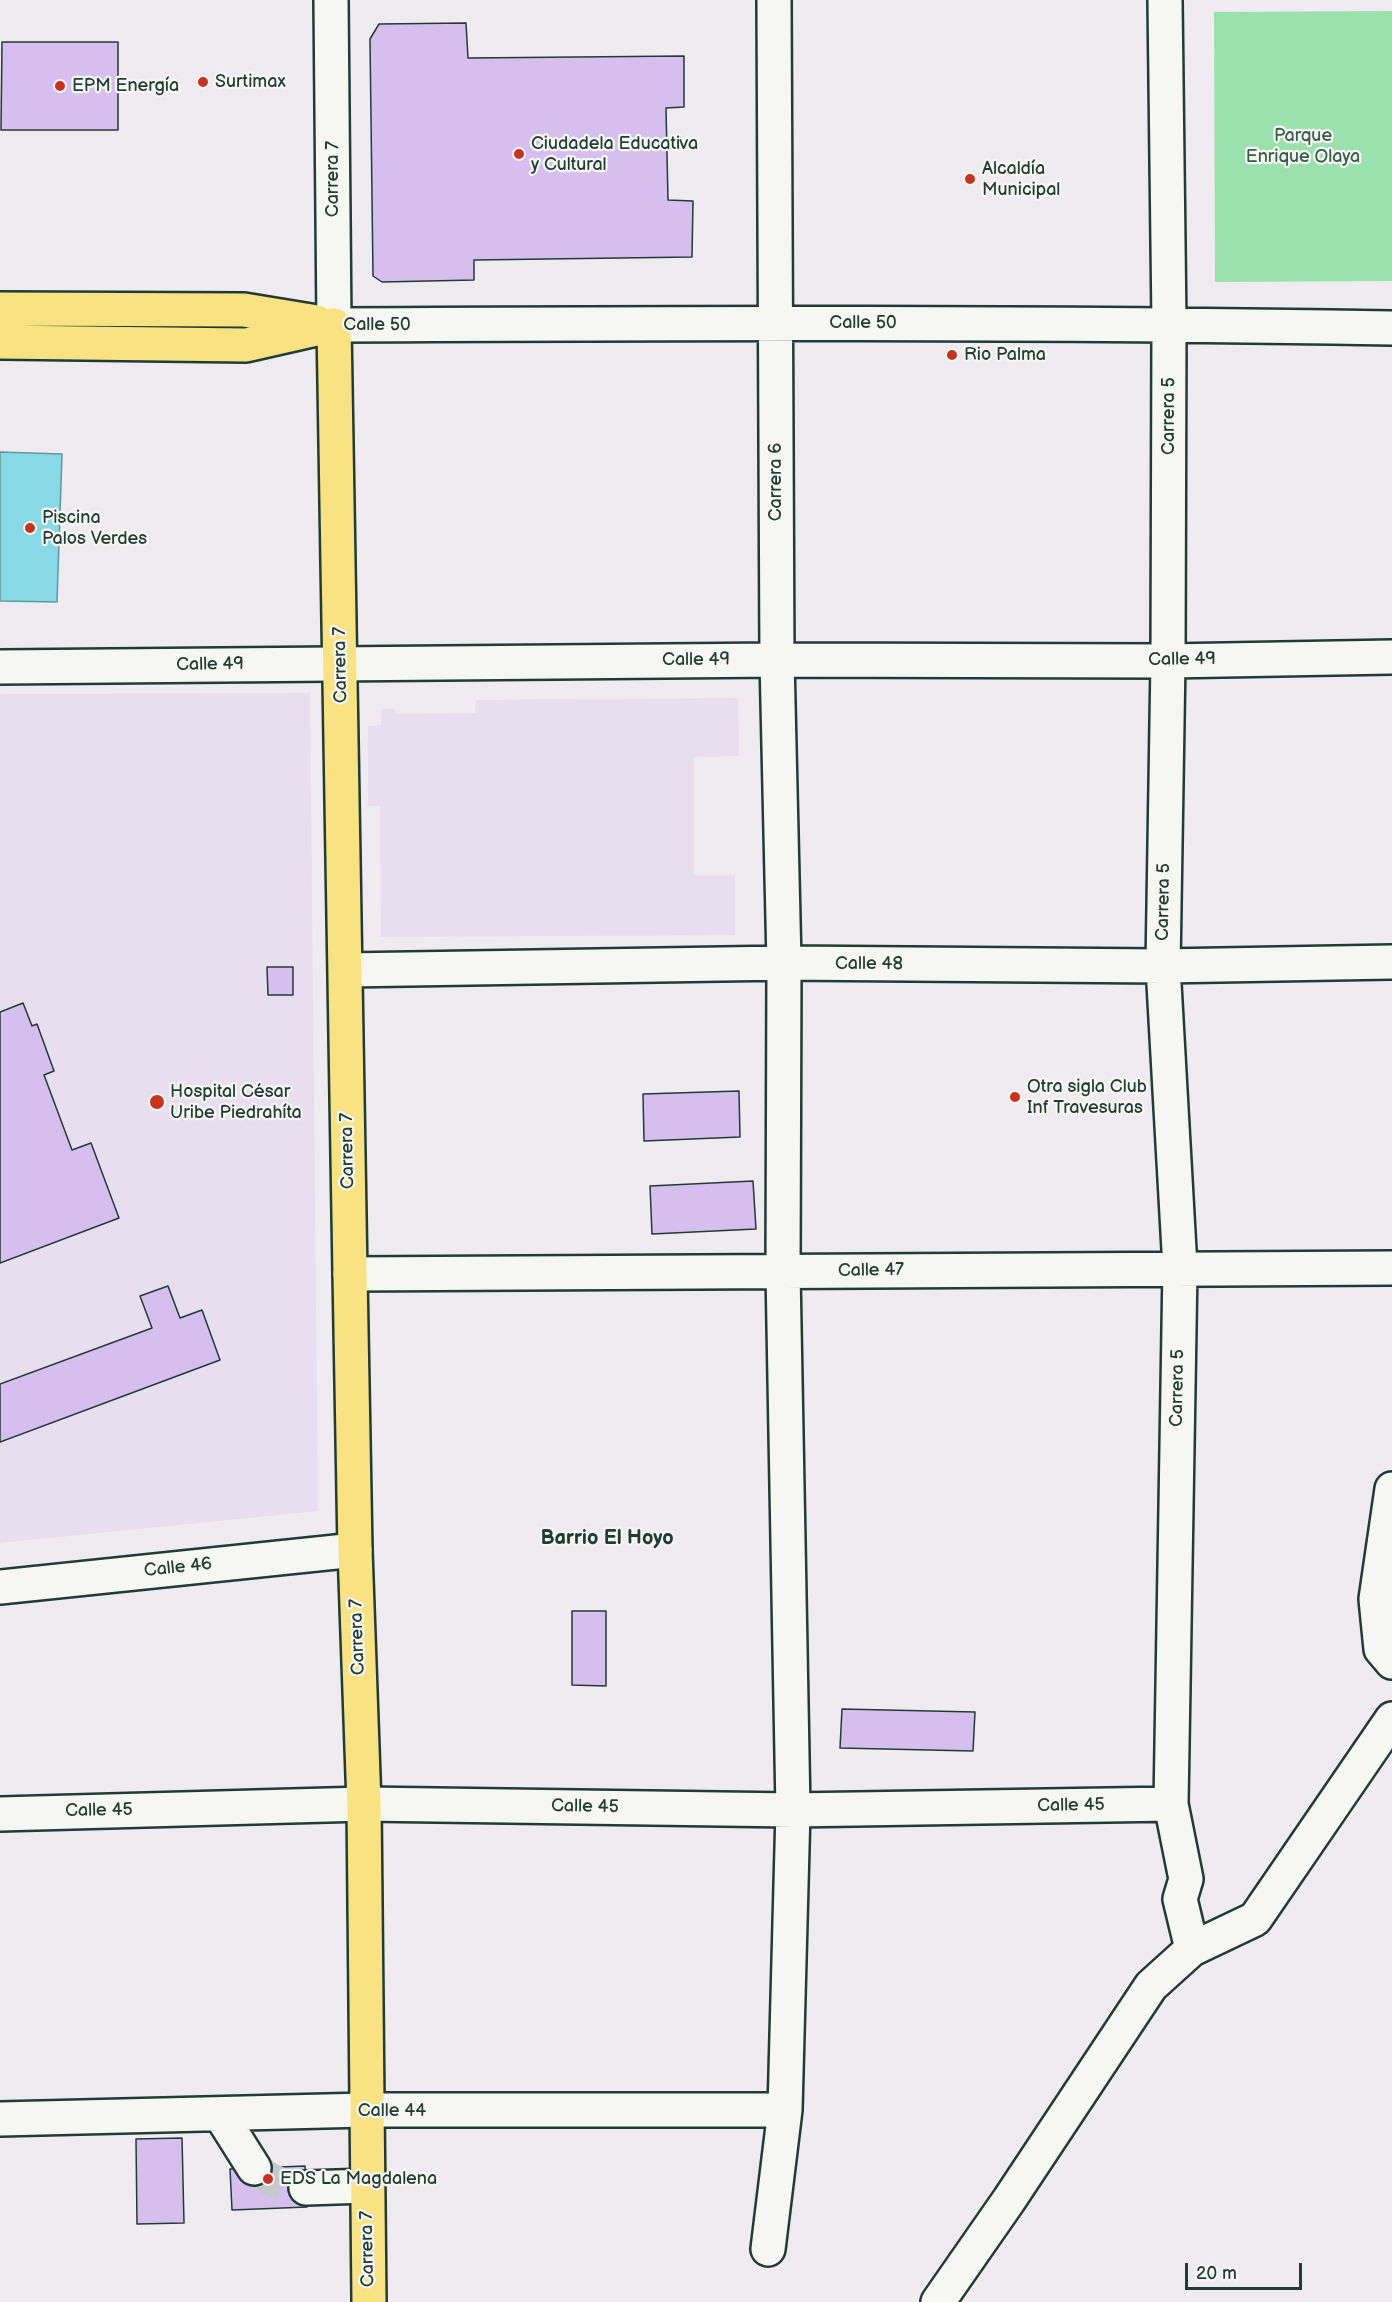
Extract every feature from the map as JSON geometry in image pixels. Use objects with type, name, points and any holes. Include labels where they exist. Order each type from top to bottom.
[{"type":"main road","name":"Calle 50","points":[[0,309],[244,310],[334,325]]},
{"type":"main road","name":"Calle 50","points":[[0,342],[246,345],[334,325]]},
{"type":"main road","name":"Carrera 7","points":[[334,325],[355,1550],[364,1804],[369,2302]]},
{"type":"street","name":"Carrera 7","points":[[331,0],[334,325]]},
{"type":"street","name":"Carrera 6","points":[[768,2249],[785,2110],[793,1810],[783,1272],[784,963],[777,660],[774,0]]},
{"type":"street","name":"Carrera 5","points":[[1165,0],[1169,324],[1168,661],[1163,966],[1180,1268],[1171,1804],[1186,1879],[1180,1899],[1192,1949]]},
{"type":"street","name":"Calle 50","points":[[334,325],[1169,324],[1392,328]]},
{"type":"street","name":"Calle 49","points":[[0,667],[777,660],[1168,661],[1392,657]]},
{"type":"street","name":"Calle 48","points":[[346,970],[784,963],[1163,966],[1392,962]]},
{"type":"street","name":"Calle 47","points":[[350,1274],[1392,1268]]},
{"type":"street","points":[[1392,1489],[1376,1599],[1381,1649],[1392,1662]]},
{"type":"street","name":"Calle 46","points":[[0,1587],[355,1550]]},
{"type":"street","points":[[938,2302],[1009,2200],[1151,1986],[1192,1949],[1255,1919],[1392,1719]]},
{"type":"street","name":"Calle 45","points":[[0,1814],[364,1804],[793,1810],[1171,1804]]},
{"type":"street","name":"Calle 44","points":[[0,2119],[366,2110],[785,2110]]},
{"type":"street","points":[[220,2114],[254,2168]]},
{"type":"street","points":[[306,2188],[368,2186]]},
{"type":"shaded area","name":"Hospital César Uribe Piedrahíta","points":[[310,693],[318,1511],[0,1543],[0,694]]},
{"type":"shaded area","points":[[738,698],[739,756],[694,757],[694,875],[735,875],[735,935],[381,937],[380,806],[368,806],[368,726],[381,725],[382,709],[395,709],[396,714],[475,713],[476,700]]},
{"type":"green space","name":"Parque Enrique Olaya","points":[[1392,11],[1392,281],[1215,282],[1214,12]]},
{"type":"water","name":"Piscina Palos Verdes","points":[[0,452],[62,454],[57,602],[0,601]]},
{"type":"building","name":"Ciudadela Educativa y Cultural","points":[[466,23],[468,58],[684,56],[684,107],[666,108],[668,200],[693,201],[692,257],[474,260],[474,280],[382,282],[373,276],[370,39],[379,24]]},
{"type":"building","name":"EPM Energía","points":[[2,42],[118,42],[118,130],[1,130]]},
{"type":"building","points":[[267,967],[293,967],[293,995],[268,995]]},
{"type":"building","points":[[23,1003],[32,1026],[37,1024],[54,1071],[44,1075],[72,1150],[91,1143],[119,1218],[0,1263],[0,1012]]},
{"type":"building","points":[[739,1091],[740,1137],[644,1141],[643,1094]]},
{"type":"building","points":[[753,1181],[756,1229],[652,1234],[650,1186]]},
{"type":"building","points":[[168,1286],[180,1318],[202,1310],[220,1360],[0,1442],[0,1384],[152,1328],[140,1296]]},
{"type":"building","points":[[572,1611],[606,1611],[606,1686],[572,1685]]},
{"type":"building","points":[[842,1709],[975,1712],[973,1751],[840,1748]]},
{"type":"building","points":[[182,2138],[184,2223],[137,2224],[136,2139]]},
{"type":"building","name":"EDS La Magdalena","points":[[305,2166],[307,2207],[232,2210],[230,2169]]},
{"type":"tunnel","points":[[254,2168],[278,2183],[306,2188]]},
{"type":"place","name":"Surtimax","points":[[203,82]]},
{"type":"place","name":"EPM Energía","points":[[60,86]]},
{"type":"place","name":"Ciudadela Educativa y Cultural","points":[[519,154]]},
{"type":"place","name":"Alcaldía Municipal","points":[[970,179]]},
{"type":"place","name":"Rio Palma","points":[[952,355]]},
{"type":"place","name":"Piscina Palos Verdes","points":[[30,528]]},
{"type":"place","name":"Otra sigla Club Inf Travesuras","points":[[1015,1097]]},
{"type":"place","name":"Hospital César Uribe Piedrahíta","points":[[157,1102]]},
{"type":"place","name":"EDS La Magdalena","points":[[268,2179]]},
{"type":"district","name":"Barrio El Hoyo","points":[[607,1539]]}]
